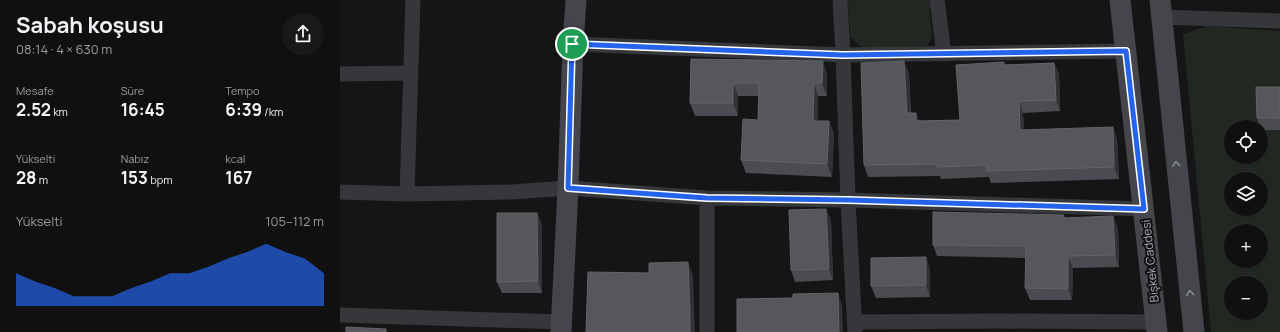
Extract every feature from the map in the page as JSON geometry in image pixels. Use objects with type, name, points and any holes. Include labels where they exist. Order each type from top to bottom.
[{"type":"street","points":[[407,194],[413,0]]},
{"type":"street","points":[[340,315],[561,327],[568,188],[572,44],[576,0]]},
{"type":"street","points":[[840,0],[855,327],[1157,327]]},
{"type":"street","points":[[937,0],[944,54]]},
{"type":"street","name":"Bişkek Caddesi","points":[[1120,0],[1157,327]]},
{"type":"street","points":[[1194,332],[1161,9],[1280,21]]},
{"type":"street","points":[[572,44],[843,55],[1126,51]]},
{"type":"street","points":[[340,74],[411,72]]},
{"type":"street","points":[[340,192],[407,194],[512,192],[568,188],[707,198],[848,200],[1144,209]]},
{"type":"street","points":[[707,198],[707,332]]},
{"type":"shaded area","points":[[848,0],[929,0],[932,38],[927,46],[864,49],[850,37]]},
{"type":"shaded area","points":[[1207,26],[1280,31],[1280,332],[1211,332],[1183,34]]},
{"type":"building","points":[[691,59],[823,61],[822,83],[814,83],[813,121],[829,121],[827,164],[741,160],[743,119],[758,120],[759,83],[733,83],[733,103],[690,103]]},
{"type":"building","points":[[904,61],[907,113],[916,113],[916,121],[960,120],[956,65],[1004,62],[1004,65],[1054,63],[1056,100],[1019,101],[1020,130],[1113,127],[1114,167],[987,171],[987,165],[937,167],[937,164],[864,165],[861,63]]},
{"type":"building","points":[[1256,87],[1280,87],[1280,118],[1257,118]]},
{"type":"building","points":[[826,209],[829,269],[791,270],[789,210]]},
{"type":"building","points":[[933,212],[1064,215],[1063,218],[1113,216],[1115,255],[1068,256],[1068,289],[1025,288],[1026,246],[933,245]]},
{"type":"building","points":[[497,213],[537,213],[538,281],[497,282]]},
{"type":"building","points":[[926,257],[926,285],[871,286],[871,258]]},
{"type":"building","points":[[688,262],[690,332],[586,332],[588,272],[649,273],[649,263]]},
{"type":"building","points":[[838,293],[839,332],[737,332],[737,299],[793,298],[793,294]]},
{"type":"building","points":[[346,327],[386,329],[386,332],[346,332]]},
{"type":"route","points":[[572,44],[843,55],[1126,51],[1144,209],[848,200],[707,198],[568,188],[572,44]]}]
